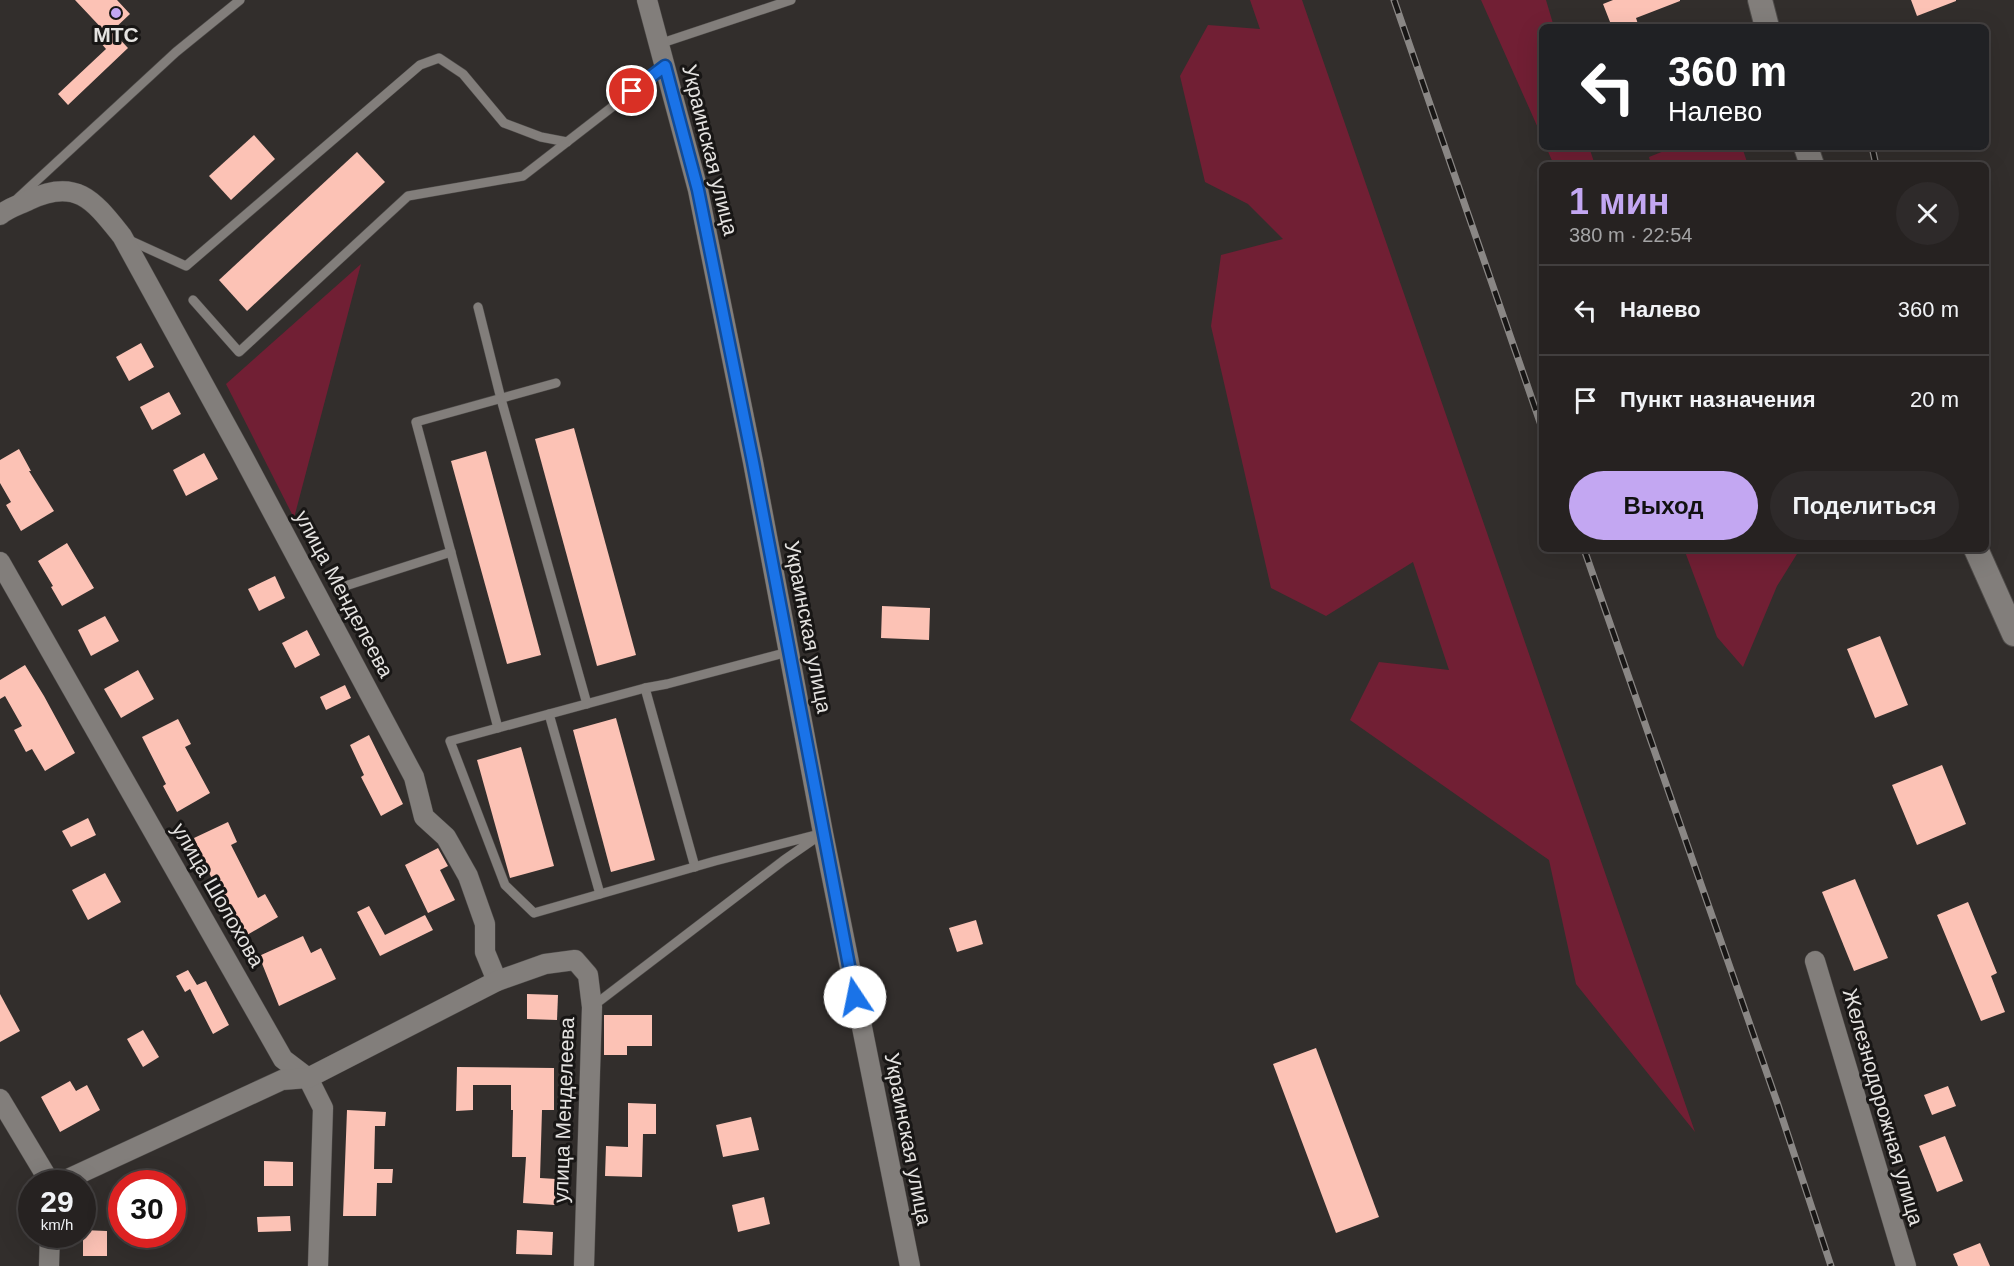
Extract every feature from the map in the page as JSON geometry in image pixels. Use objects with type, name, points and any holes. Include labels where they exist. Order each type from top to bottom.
[{"type":"street","name":"Украинская улица","points":[[647,0],[698,190],[910,1266]]},
{"type":"street","points":[[1760,0],[1766,24]]},
{"type":"street","name":"улица Менделеева","points":[[1,214],[46,192],[73,191],[97,205],[122,236],[414,777],[424,817],[446,837],[468,876],[485,924],[485,952],[497,981],[545,964],[575,960],[588,975],[592,1007],[584,1266]]},
{"type":"street","points":[[1977,552],[2014,634]]},
{"type":"street","name":"улица Шолохова","points":[[0,562],[283,1059],[308,1078],[323,1108],[318,1266]]},
{"type":"street","name":"Железнодорожная улица","points":[[1815,961],[1906,1266]]},
{"type":"street","points":[[87,1170],[282,1080],[308,1078],[497,981]]},
{"type":"street","points":[[0,1099],[43,1170]]},
{"type":"street","points":[[49,1266],[50,1248]]},
{"type":"lane","points":[[1,214],[176,52],[240,0]]},
{"type":"lane","points":[[659,44],[791,0]]},
{"type":"lane","points":[[122,236],[186,266],[420,65],[439,58],[463,74],[504,123],[541,137],[567,142]]},
{"type":"lane","points":[[193,300],[239,352],[408,196],[523,176],[665,66]]},
{"type":"lane","points":[[478,307],[501,399],[587,704]]},
{"type":"lane","points":[[498,728],[416,422],[556,383]]},
{"type":"lane","points":[[339,588],[451,552]]},
{"type":"lane","points":[[788,652],[450,741],[505,885],[534,913],[823,833]]},
{"type":"lane","points":[[645,688],[694,867]]},
{"type":"lane","points":[[549,714],[600,894]]},
{"type":"lane","points":[[592,1007],[784,860],[823,833]]},
{"type":"shaded area","points":[[1250,0],[1302,0],[1695,1132],[1576,984],[1549,860],[1350,720],[1379,662],[1449,670],[1413,562],[1326,616],[1271,588],[1211,326],[1221,255],[1283,239],[1248,204],[1205,182],[1180,76],[1208,25],[1260,29]]},
{"type":"shaded area","points":[[1481,0],[1546,0],[1553,24],[1539,24],[1539,130]]},
{"type":"shaded area","points":[[1547,150],[1590,150],[1594,162],[1553,162]]},
{"type":"shaded area","points":[[1666,150],[1743,150],[1747,162],[1650,162],[1649,157]]},
{"type":"shaded area","points":[[361,264],[294,518],[226,384]]},
{"type":"shaded area","points":[[1685,552],[1798,552],[1777,586],[1743,667],[1717,637]]},
{"type":"building","points":[[75,0],[117,0],[130,14],[112,31],[128,48],[68,105],[58,94],[106,49],[100,42],[108,35]]},
{"type":"building","points":[[1613,0],[1680,0],[1636,18],[1638,24],[1611,24],[1603,4]]},
{"type":"building","points":[[1911,0],[1956,0],[1956,1],[1917,16]]},
{"type":"building","points":[[254,135],[275,159],[231,200],[209,176]]},
{"type":"building","points":[[357,152],[385,182],[247,311],[219,280]]},
{"type":"building","points":[[141,343],[154,367],[129,381],[116,357]]},
{"type":"building","points":[[169,392],[181,414],[152,430],[140,407]]},
{"type":"building","points":[[574,428],[636,655],[597,666],[535,439]]},
{"type":"building","points":[[19,449],[31,471],[29,471],[54,511],[21,531],[6,505],[11,502],[0,483],[0,460]]},
{"type":"building","points":[[486,451],[541,655],[507,664],[451,461]]},
{"type":"building","points":[[204,453],[218,479],[186,496],[173,470]]},
{"type":"building","points":[[67,543],[94,588],[62,606],[38,561]]},
{"type":"building","points":[[275,576],[285,598],[259,611],[248,589]]},
{"type":"building","points":[[882,606],[930,608],[929,640],[881,638]]},
{"type":"building","points":[[105,616],[119,641],[91,656],[78,630]]},
{"type":"building","points":[[307,630],[320,655],[295,668],[282,643]]},
{"type":"building","points":[[1880,636],[1908,705],[1875,718],[1847,649]]},
{"type":"building","points":[[25,665],[75,753],[45,771],[32,749],[26,752],[14,730],[22,726],[5,696],[0,699],[0,680]]},
{"type":"building","points":[[138,670],[154,699],[121,718],[104,689]]},
{"type":"building","points":[[345,685],[351,698],[326,710],[320,697]]},
{"type":"building","points":[[616,718],[655,860],[611,872],[573,730]]},
{"type":"building","points":[[178,719],[191,744],[185,747],[210,793],[177,812],[163,786],[166,784],[142,737]]},
{"type":"building","points":[[369,735],[403,804],[381,816],[361,777],[364,775],[350,745]]},
{"type":"building","points":[[521,747],[554,866],[510,878],[477,760]]},
{"type":"building","points":[[1942,765],[1966,824],[1917,845],[1892,785]]},
{"type":"building","points":[[88,818],[96,835],[71,847],[62,831]]},
{"type":"building","points":[[228,822],[237,842],[231,845],[258,898],[265,894],[278,917],[247,935],[228,903],[225,904],[194,838]]},
{"type":"building","points":[[438,848],[448,866],[440,870],[455,900],[428,913],[405,865]]},
{"type":"building","points":[[105,873],[121,902],[88,920],[72,890]]},
{"type":"building","points":[[1855,879],[1888,958],[1854,971],[1822,892]]},
{"type":"building","points":[[1968,902],[1997,973],[1991,976],[2005,1012],[1981,1021],[1937,915]]},
{"type":"building","points":[[369,906],[385,935],[425,915],[433,930],[380,956],[357,912]]},
{"type":"building","points":[[976,920],[983,944],[957,952],[949,928]]},
{"type":"building","points":[[303,936],[311,953],[321,948],[336,979],[279,1006],[259,956]]},
{"type":"building","points":[[188,970],[197,985],[206,981],[229,1025],[213,1034],[190,989],[185,992],[176,976]]},
{"type":"building","points":[[0,994],[20,1031],[0,1042]]},
{"type":"building","points":[[527,994],[558,995],[557,1020],[527,1019]]},
{"type":"building","points":[[604,1015],[652,1015],[652,1046],[627,1046],[627,1055],[604,1055]]},
{"type":"building","points":[[143,1030],[159,1057],[143,1067],[127,1039]]},
{"type":"building","points":[[1316,1048],[1379,1217],[1336,1233],[1273,1064]]},
{"type":"building","points":[[457,1067],[554,1068],[554,1110],[542,1110],[540,1178],[556,1179],[555,1205],[523,1203],[526,1157],[512,1157],[511,1085],[473,1085],[473,1110],[456,1111]]},
{"type":"building","points":[[70,1081],[76,1091],[87,1085],[100,1110],[60,1132],[41,1097]]},
{"type":"building","points":[[1948,1086],[1956,1106],[1932,1115],[1924,1095]]},
{"type":"building","points":[[628,1103],[656,1104],[656,1134],[643,1134],[642,1177],[605,1176],[606,1146],[628,1147]]},
{"type":"building","points":[[347,1110],[386,1112],[385,1126],[375,1126],[374,1169],[393,1169],[392,1183],[377,1183],[376,1216],[343,1216]]},
{"type":"building","points":[[751,1117],[759,1150],[723,1157],[716,1125]]},
{"type":"building","points":[[1945,1136],[1963,1181],[1937,1192],[1919,1146]]},
{"type":"building","points":[[264,1161],[293,1162],[293,1186],[264,1186]]},
{"type":"building","points":[[764,1197],[770,1224],[738,1232],[732,1205]]},
{"type":"building","points":[[290,1216],[291,1231],[258,1232],[257,1217]]},
{"type":"building","points":[[517,1230],[553,1232],[552,1255],[516,1254]]},
{"type":"building","points":[[96,1231],[107,1231],[107,1256],[83,1256],[83,1248],[96,1248]]},
{"type":"building","points":[[1980,1243],[1990,1266],[1958,1266],[1953,1254]]},
{"type":"railway","points":[[1394,0],[1539,419]]},
{"type":"railway","points":[[1873,150],[1875,162]]},
{"type":"railway","points":[[1585,552],[1777,1102],[1831,1266]]},
{"type":"place","name":"МТС","points":[[116,13]]},
{"type":"route","points":[[632,91],[665,66],[698,190],[753,462],[855,997]]}]
